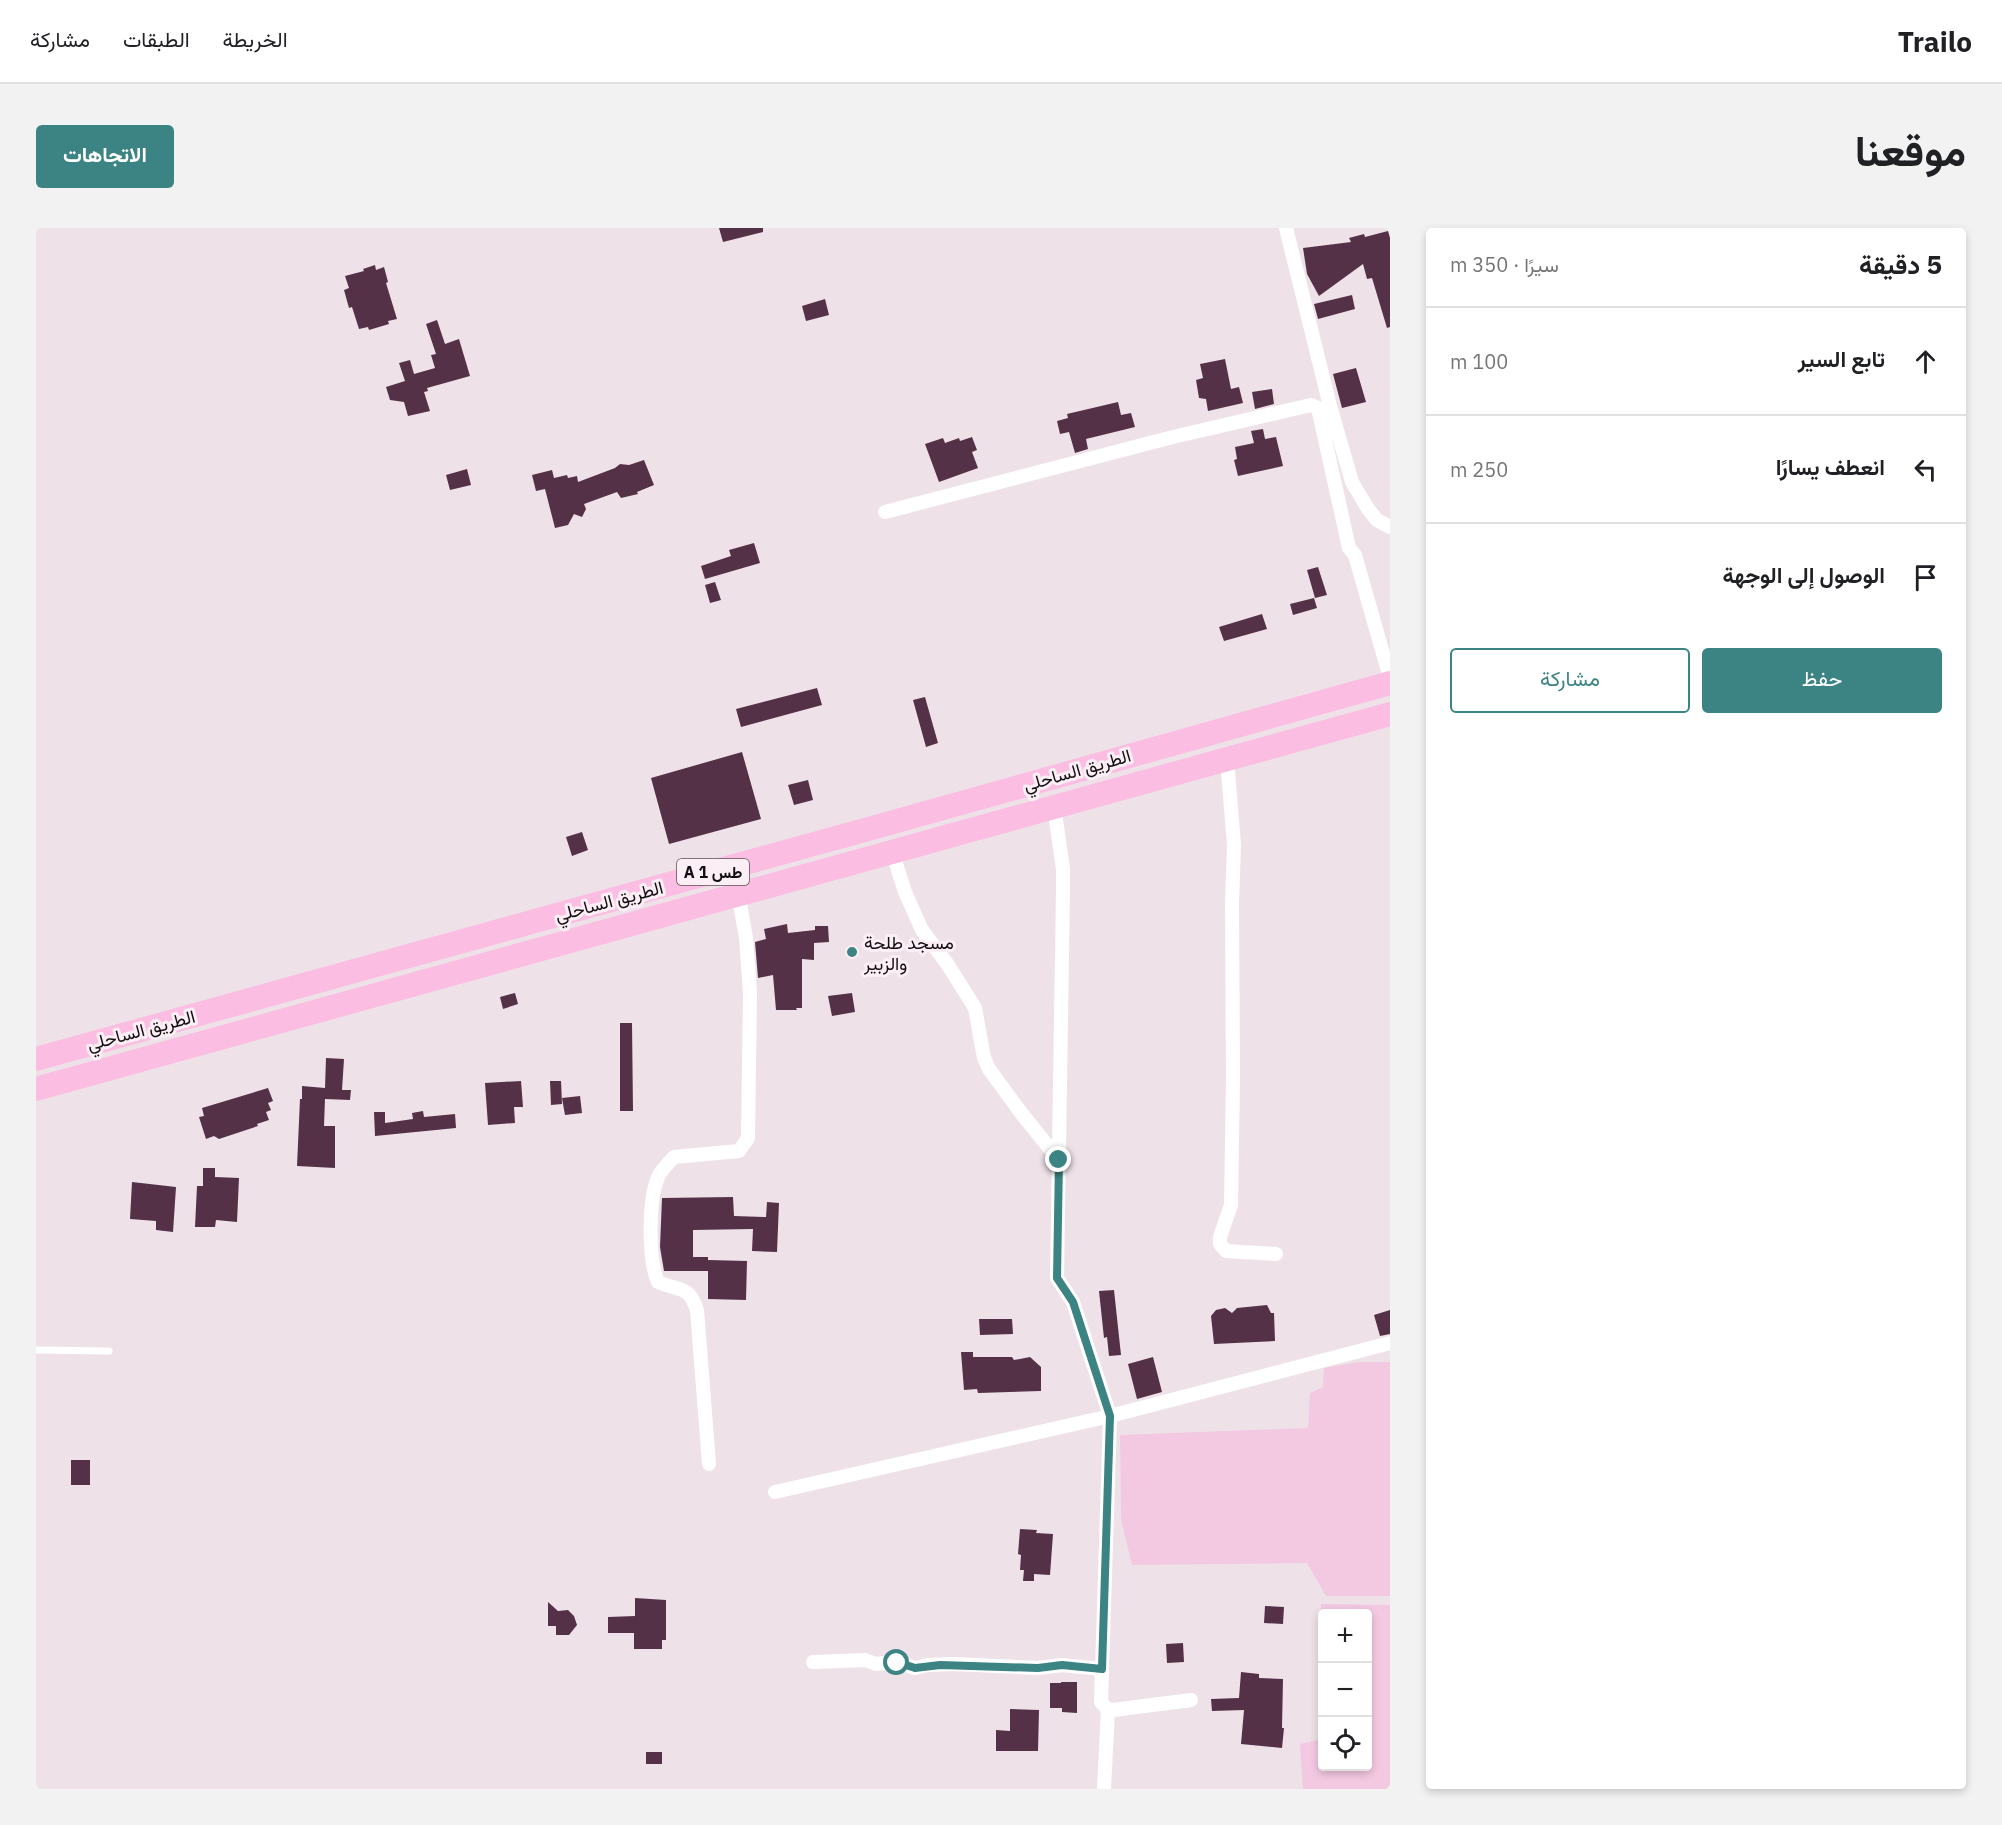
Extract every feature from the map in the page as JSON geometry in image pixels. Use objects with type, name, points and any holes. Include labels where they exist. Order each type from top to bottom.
[{"type":"highway","name":"الطريق الساحلي","points":[[36,1059],[867,829],[1390,680]]},
{"type":"highway","name":"الطريق الساحلي","points":[[36,1089],[1390,714]]},
{"type":"street","points":[[1286,228],[1330,406],[1352,482],[1377,520],[1390,527]]},
{"type":"street","points":[[885,512],[1173,437],[1315,406],[1318,408],[1349,548],[1354,553],[1390,680]]},
{"type":"street","points":[[1227,759],[1234,845],[1231,1205],[1220,1237],[1220,1244],[1226,1251],[1276,1254]]},
{"type":"street","points":[[1054,806],[1063,868],[1057,1278],[1073,1302],[1110,1416],[1101,1702],[1108,1709],[1191,1700]]},
{"type":"street","points":[[892,851],[905,892],[922,930],[948,965],[975,1008],[984,1058],[989,1069],[1059,1160]]},
{"type":"street","points":[[709,1464],[698,1310],[692,1296],[682,1289],[658,1282],[654,1273],[651,1217],[653,1194],[659,1174],[674,1157],[739,1151],[748,1138],[750,993],[746,938],[738,893]]},
{"type":"street","points":[[775,1492],[1110,1416],[1390,1343]]},
{"type":"street","points":[[813,1662],[865,1660],[876,1664],[901,1661],[915,1668],[940,1665],[1038,1668],[1062,1665],[1102,1669]]},
{"type":"street","points":[[1104,1789],[1108,1709]]},
{"type":"lane","points":[[36,1350],[109,1351]]},
{"type":"shaded area","points":[[1359,1362],[1390,1362],[1390,1596],[1326,1596],[1307,1563],[1132,1565],[1121,1520],[1120,1435],[1308,1428],[1310,1393],[1323,1387],[1324,1368]]},
{"type":"shaded area","points":[[1321,1604],[1390,1605],[1390,1789],[1303,1789],[1300,1744],[1318,1740],[1318,1771],[1372,1771],[1372,1609],[1321,1609]]},
{"type":"building","points":[[719,228],[763,228],[763,232],[723,242]]},
{"type":"building","points":[[1388,231],[1390,238],[1390,327],[1387,328],[1372,278],[1367,279],[1363,264],[1319,296],[1307,274],[1303,248],[1351,242],[1349,238],[1364,234],[1365,237]]},
{"type":"building","points":[[375,265],[376,270],[384,267],[388,282],[386,283],[397,319],[369,330],[368,327],[359,329],[344,290],[349,288],[345,276],[364,271],[363,269]]},
{"type":"building","points":[[1352,295],[1355,309],[1318,319],[1314,304]]},
{"type":"building","points":[[825,299],[829,315],[806,321],[802,306]]},
{"type":"building","points":[[437,320],[445,344],[459,339],[470,376],[427,388],[428,391],[424,392],[430,411],[408,416],[404,402],[390,400],[386,387],[405,381],[399,363],[410,360],[414,374],[435,368],[431,355],[436,354],[426,324]]},
{"type":"building","points":[[1225,359],[1231,389],[1239,387],[1243,403],[1208,411],[1206,399],[1199,398],[1196,380],[1203,378],[1200,364]]},
{"type":"building","points":[[1356,368],[1366,402],[1342,408],[1333,374]]},
{"type":"building","points":[[1272,389],[1274,404],[1255,409],[1252,392]]},
{"type":"building","points":[[1118,402],[1121,415],[1131,413],[1135,427],[1086,439],[1088,449],[1075,453],[1069,432],[1060,434],[1057,421],[1068,418],[1067,414]]},
{"type":"building","points":[[1263,429],[1265,439],[1276,437],[1283,466],[1238,476],[1234,460],[1237,459],[1235,447],[1254,443],[1251,431]]},
{"type":"building","points":[[972,437],[977,450],[972,452],[978,468],[939,482],[925,444],[943,438],[945,443],[959,438],[960,441]]},
{"type":"building","points":[[644,460],[654,485],[637,492],[638,494],[621,498],[617,492],[584,504],[586,509],[582,517],[574,514],[568,525],[555,528],[545,489],[536,491],[532,475],[552,470],[554,478],[567,475],[568,478],[577,476],[578,482],[620,464],[629,465]]},
{"type":"building","points":[[467,469],[471,485],[450,490],[446,475]]},
{"type":"building","points":[[754,543],[760,563],[705,579],[701,566],[731,556],[729,550]]},
{"type":"building","points":[[1318,567],[1327,595],[1315,598],[1307,570]]},
{"type":"building","points":[[715,582],[721,600],[710,603],[705,585]]},
{"type":"building","points":[[1314,598],[1317,608],[1293,615],[1290,604]]},
{"type":"building","points":[[1262,614],[1267,629],[1224,641],[1219,627]]},
{"type":"building","points":[[817,688],[822,705],[741,727],[736,709]]},
{"type":"building","points":[[925,697],[938,743],[926,747],[913,700]]},
{"type":"building","points":[[742,752],[761,819],[669,844],[651,778]]},
{"type":"building","points":[[808,780],[813,800],[794,805],[788,785]]},
{"type":"building","points":[[582,832],[588,850],[572,856],[566,837]]},
{"type":"building","points":[[787,924],[788,933],[815,930],[815,926],[828,926],[829,942],[814,943],[814,960],[802,959],[802,1008],[776,1010],[773,975],[758,978],[755,942],[766,939],[764,929]]},
{"type":"building","points":[[515,993],[518,1004],[503,1009],[500,997]]},
{"type":"building","points":[[852,993],[855,1012],[832,1016],[828,996]]},
{"type":"building","points":[[620,1023],[632,1023],[633,1111],[620,1111]]},
{"type":"building","points":[[326,1058],[344,1059],[342,1090],[351,1090],[350,1100],[325,1099],[324,1126],[335,1126],[335,1168],[297,1166],[302,1086],[325,1088]]},
{"type":"building","points":[[521,1081],[523,1107],[514,1107],[515,1123],[488,1125],[485,1083]]},
{"type":"building","points":[[550,1081],[561,1081],[562,1104],[551,1105]]},
{"type":"building","points":[[268,1088],[273,1101],[268,1103],[271,1110],[266,1112],[269,1120],[219,1139],[214,1136],[206,1139],[199,1117],[204,1116],[202,1108]]},
{"type":"building","points":[[580,1096],[582,1113],[565,1115],[562,1098]]},
{"type":"building","points":[[423,1111],[424,1117],[455,1114],[456,1128],[375,1136],[374,1112],[385,1112],[385,1123],[413,1119],[412,1113]]},
{"type":"building","points":[[203,1168],[215,1168],[215,1177],[239,1178],[237,1222],[216,1220],[215,1227],[195,1227],[197,1186],[203,1186]]},
{"type":"building","points":[[132,1182],[176,1187],[173,1232],[156,1230],[156,1221],[130,1219]]},
{"type":"building","points":[[733,1197],[734,1216],[766,1217],[767,1202],[779,1203],[777,1252],[752,1251],[753,1229],[693,1230],[693,1257],[708,1257],[708,1260],[747,1261],[746,1300],[708,1299],[708,1271],[664,1271],[660,1247],[662,1198]]},
{"type":"building","points":[[1114,1290],[1121,1355],[1109,1356],[1107,1337],[1104,1338],[1099,1291]]},
{"type":"building","points":[[1267,1305],[1271,1313],[1274,1313],[1275,1341],[1214,1344],[1211,1316],[1216,1310],[1225,1308],[1232,1313],[1237,1308]]},
{"type":"building","points":[[1390,1310],[1390,1334],[1380,1336],[1374,1315]]},
{"type":"building","points":[[979,1319],[1012,1319],[1013,1334],[980,1335]]},
{"type":"building","points":[[961,1352],[973,1352],[973,1357],[1012,1357],[1014,1360],[1030,1357],[1041,1367],[1041,1391],[978,1393],[977,1389],[964,1390]]},
{"type":"building","points":[[1153,1357],[1162,1392],[1137,1399],[1128,1364]]},
{"type":"building","points":[[71,1460],[90,1460],[90,1485],[71,1485]]},
{"type":"building","points":[[1020,1529],[1053,1534],[1050,1575],[1034,1574],[1034,1581],[1023,1581],[1024,1570],[1020,1570],[1021,1555],[1018,1554]]},
{"type":"building","points":[[635,1598],[666,1600],[666,1640],[662,1640],[662,1649],[634,1649],[634,1633],[608,1633],[608,1617],[635,1616]]},
{"type":"building","points":[[548,1602],[558,1611],[568,1610],[574,1616],[577,1625],[569,1635],[556,1635],[556,1626],[548,1626]]},
{"type":"building","points":[[1265,1606],[1284,1607],[1283,1624],[1264,1623]]},
{"type":"building","points":[[1183,1643],[1184,1662],[1167,1663],[1166,1644]]},
{"type":"building","points":[[1241,1672],[1259,1674],[1259,1678],[1283,1679],[1282,1748],[1241,1744],[1244,1710],[1212,1711],[1211,1699],[1239,1698]]},
{"type":"building","points":[[1077,1682],[1077,1713],[1062,1712],[1062,1708],[1050,1708],[1050,1683]]},
{"type":"building","points":[[1010,1709],[1039,1710],[1038,1751],[996,1751],[996,1730],[1010,1731]]},
{"type":"building","points":[[646,1752],[662,1752],[662,1764],[646,1764]]},
{"type":"place","name":"مسجد طلحة والزبير","points":[[852,952]]},
{"type":"route","points":[[897,1663],[901,1661],[915,1668],[954,1664],[1038,1668],[1062,1665],[1102,1669],[1110,1416],[1071,1296],[1057,1280],[1059,1160]]}]
